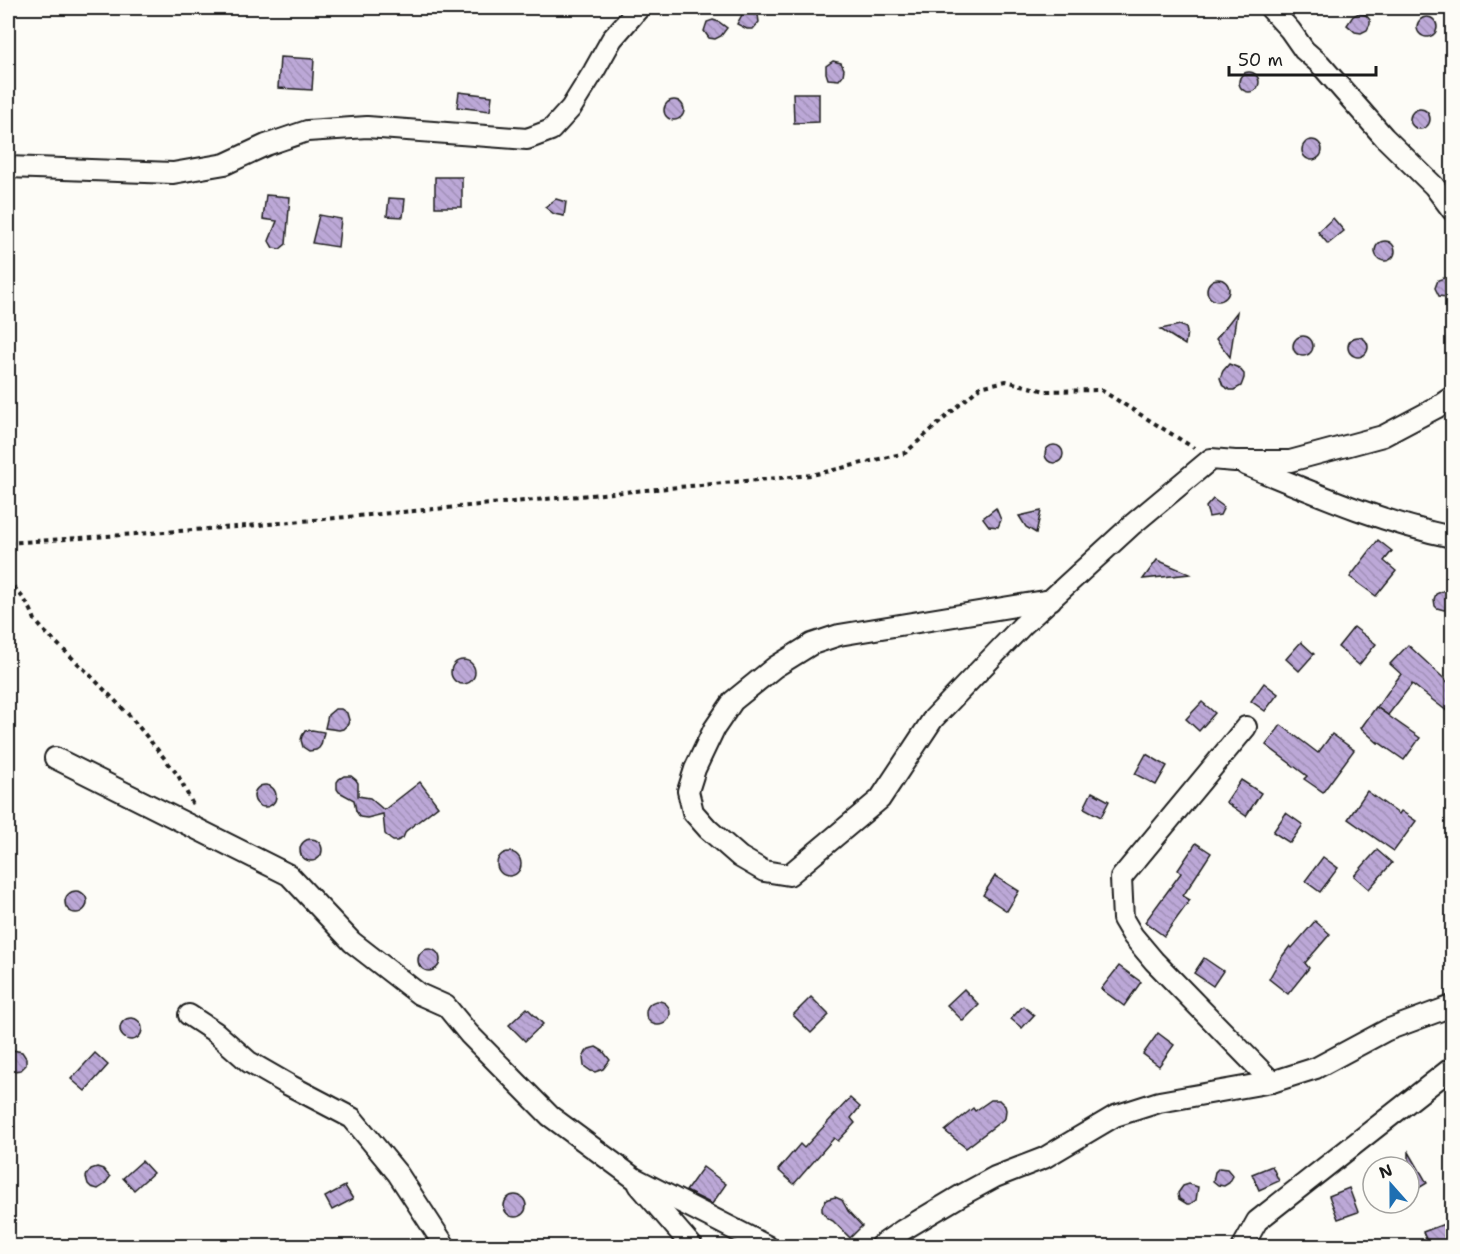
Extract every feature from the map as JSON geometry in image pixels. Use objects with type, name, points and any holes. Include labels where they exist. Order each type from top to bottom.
[{"type":"street","points":[[8,166],[173,173],[225,164],[266,145],[307,131],[367,127],[527,139],[551,130],[571,108],[612,39],[639,8]]},
{"type":"street","points":[[1270,8],[1304,50],[1320,64],[1384,137],[1434,186],[1452,210]]},
{"type":"street","points":[[1051,600],[839,635],[812,644],[775,667],[733,701],[714,729],[695,770],[688,790],[693,812],[708,829],[740,857],[764,871],[789,875],[880,799],[933,718],[1023,625],[1051,600],[1134,524],[1211,459],[1290,461],[1383,436],[1452,397]]},
{"type":"street","points":[[1235,461],[1357,510],[1427,532],[1452,537]]},
{"type":"street","points":[[1246,727],[1121,878],[1123,919],[1133,936],[1154,961],[1272,1082]]},
{"type":"street","points":[[55,758],[289,875],[352,942],[419,994],[446,1006],[469,1034],[550,1116],[634,1178],[767,1246]]},
{"type":"street","points":[[879,1246],[960,1196],[995,1177],[1044,1158],[1115,1116],[1159,1102],[1272,1082],[1316,1068],[1387,1030],[1452,1006]]},
{"type":"street","points":[[189,1015],[215,1032],[249,1062],[352,1118],[398,1174],[445,1246]]},
{"type":"street","points":[[1243,1246],[1257,1221],[1449,1070],[1452,1070]]},
{"type":"street","points":[[634,1178],[692,1246]]},
{"type":"path","points":[[8,543],[236,527],[812,475],[905,453],[980,387],[1006,381],[1045,391],[1101,390],[1211,459]]},
{"type":"path","points":[[8,580],[24,599],[34,620],[129,715],[171,766],[190,796],[204,833]]},
{"type":"building","points":[[751,10],[758,15],[759,22],[753,29],[737,24],[743,13]]},
{"type":"building","points":[[1359,13],[1366,15],[1370,20],[1367,30],[1361,33],[1355,32],[1347,25],[1353,16]]},
{"type":"building","points":[[1427,17],[1434,20],[1437,27],[1434,34],[1427,37],[1420,34],[1417,27],[1420,20]]},
{"type":"building","points":[[713,20],[727,28],[721,36],[715,39],[709,38],[704,31],[707,22]]},
{"type":"building","points":[[280,57],[314,59],[312,90],[278,88]]},
{"type":"building","points":[[833,61],[841,63],[844,69],[839,80],[828,79],[826,73],[826,66]]},
{"type":"building","points":[[1249,72],[1256,75],[1259,82],[1256,89],[1249,92],[1242,89],[1239,82],[1242,75]]},
{"type":"building","points":[[459,92],[492,96],[490,111],[457,107]]},
{"type":"building","points":[[793,93],[819,93],[819,122],[794,123]]},
{"type":"building","points":[[674,100],[681,103],[684,110],[681,117],[674,120],[667,117],[664,110],[667,103]]},
{"type":"building","points":[[1420,109],[1427,112],[1430,119],[1427,126],[1420,129],[1413,126],[1410,119],[1413,112]]},
{"type":"building","points":[[1312,140],[1319,143],[1322,150],[1319,157],[1312,160],[1305,157],[1302,150],[1305,143]]},
{"type":"building","points":[[435,177],[462,177],[462,207],[435,207]]},
{"type":"building","points":[[266,195],[290,197],[286,244],[280,249],[273,248],[269,241],[277,221],[263,219]]},
{"type":"building","points":[[389,198],[405,199],[403,217],[387,216]]},
{"type":"building","points":[[556,199],[566,202],[564,216],[554,214],[545,207]]},
{"type":"building","points":[[319,215],[341,219],[338,247],[312,243]]},
{"type":"building","points":[[1333,218],[1344,231],[1328,244],[1318,232]]},
{"type":"building","points":[[1385,241],[1392,244],[1395,251],[1392,258],[1385,261],[1378,258],[1375,251],[1378,244]]},
{"type":"building","points":[[1444,278],[1452,281],[1452,295],[1446,297],[1439,296],[1435,288],[1438,280]]},
{"type":"building","points":[[1218,279],[1226,282],[1229,290],[1226,298],[1218,301],[1210,298],[1207,290],[1210,282]]},
{"type":"building","points":[[1237,312],[1230,357],[1216,339]]},
{"type":"building","points":[[1180,325],[1186,328],[1187,332],[1185,345],[1160,329]]},
{"type":"building","points":[[1303,336],[1310,339],[1313,346],[1310,353],[1303,356],[1296,353],[1293,346],[1296,339]]},
{"type":"building","points":[[1358,337],[1365,340],[1368,347],[1365,354],[1358,357],[1351,354],[1348,347],[1351,340]]},
{"type":"building","points":[[1229,364],[1239,368],[1244,374],[1241,386],[1234,390],[1223,386],[1220,378]]},
{"type":"building","points":[[1054,445],[1060,448],[1063,454],[1060,460],[1054,463],[1048,460],[1045,454],[1048,448]]},
{"type":"building","points":[[1213,499],[1224,507],[1220,515],[1209,517],[1206,507]]},
{"type":"building","points":[[996,508],[1001,520],[998,527],[989,526],[983,518]]},
{"type":"building","points":[[1041,511],[1036,533],[1026,527],[1019,516]]},
{"type":"building","points":[[1378,540],[1392,551],[1384,561],[1396,571],[1376,596],[1350,577]]},
{"type":"building","points":[[1157,560],[1190,574],[1143,579]]},
{"type":"building","points":[[1452,587],[1450,608],[1444,610],[1437,608],[1434,599],[1436,594]]},
{"type":"building","points":[[1354,627],[1376,644],[1359,665],[1338,647]]},
{"type":"building","points":[[1301,642],[1314,654],[1299,671],[1286,659]]},
{"type":"building","points":[[1408,645],[1452,686],[1452,715],[1412,684],[1388,715],[1377,707],[1401,674],[1390,664]]},
{"type":"building","points":[[463,660],[468,661],[474,667],[474,677],[468,683],[463,684],[458,683],[452,677],[451,672],[452,667],[458,661]]},
{"type":"building","points":[[1264,683],[1278,694],[1265,711],[1251,701]]},
{"type":"building","points":[[1202,702],[1215,713],[1199,731],[1186,719]]},
{"type":"building","points":[[1376,707],[1420,738],[1404,760],[1378,743],[1361,728]]},
{"type":"building","points":[[335,709],[341,709],[347,713],[348,724],[343,729],[325,728],[328,715]]},
{"type":"building","points":[[1281,725],[1318,753],[1332,734],[1354,750],[1323,792],[1304,779],[1307,776],[1266,745]]},
{"type":"building","points":[[305,731],[324,732],[319,748],[309,751],[303,747],[301,740]]},
{"type":"building","points":[[1146,754],[1167,766],[1156,785],[1135,774]]},
{"type":"building","points":[[344,776],[351,776],[356,780],[358,796],[370,798],[384,810],[420,782],[438,806],[406,831],[403,838],[393,841],[385,834],[383,814],[367,818],[360,817],[354,800],[339,792],[337,782]]},
{"type":"building","points":[[1241,780],[1261,793],[1246,816],[1226,802]]},
{"type":"building","points":[[265,785],[275,792],[276,796],[269,806],[265,807],[255,800],[254,796],[261,786]]},
{"type":"building","points":[[1367,791],[1399,814],[1401,811],[1416,821],[1394,851],[1348,819]]},
{"type":"building","points":[[1092,792],[1109,801],[1101,817],[1084,808]]},
{"type":"building","points":[[1286,813],[1303,825],[1290,843],[1273,832]]},
{"type":"building","points":[[311,839],[321,846],[322,850],[315,860],[311,861],[301,854],[300,850],[307,840]]},
{"type":"building","points":[[1196,843],[1211,853],[1183,896],[1190,900],[1164,936],[1145,922],[1181,873],[1178,870]]},
{"type":"building","points":[[1377,850],[1392,863],[1369,889],[1354,876]]},
{"type":"building","points":[[509,852],[518,855],[521,864],[518,873],[509,876],[500,873],[497,864],[500,855]]},
{"type":"building","points":[[1323,857],[1338,868],[1320,892],[1305,881]]},
{"type":"building","points":[[995,876],[1019,891],[1007,911],[983,895]]},
{"type":"building","points":[[76,891],[84,894],[87,902],[84,910],[76,913],[68,910],[65,902],[68,894]]},
{"type":"building","points":[[1315,921],[1330,934],[1305,963],[1309,968],[1288,994],[1269,979],[1290,946],[1292,948]]},
{"type":"building","points":[[429,949],[439,956],[440,960],[433,970],[429,971],[419,964],[418,960],[425,950]]},
{"type":"building","points":[[1204,958],[1223,971],[1213,986],[1194,973]]},
{"type":"building","points":[[1119,966],[1141,982],[1124,1006],[1101,989]]},
{"type":"building","points":[[964,989],[979,1005],[963,1021],[947,1005]]},
{"type":"building","points":[[811,997],[829,1015],[811,1033],[793,1015]]},
{"type":"building","points":[[658,1001],[663,1002],[669,1008],[669,1018],[663,1024],[658,1025],[653,1024],[647,1018],[646,1013],[647,1008],[653,1002]]},
{"type":"building","points":[[1023,1006],[1034,1015],[1022,1028],[1011,1019]]},
{"type":"building","points":[[527,1008],[543,1024],[525,1041],[509,1025]]},
{"type":"building","points":[[131,1018],[141,1025],[142,1029],[135,1039],[131,1040],[121,1033],[120,1029],[127,1019]]},
{"type":"building","points":[[1158,1033],[1174,1045],[1159,1066],[1143,1054]]},
{"type":"building","points":[[596,1047],[603,1051],[610,1060],[603,1069],[595,1072],[584,1066],[583,1058],[589,1049]]},
{"type":"building","points":[[13,1050],[22,1052],[26,1058],[26,1065],[21,1070],[8,1069],[8,1053]]},
{"type":"building","points":[[95,1053],[108,1065],[85,1091],[71,1079]]},
{"type":"building","points":[[850,1098],[860,1107],[851,1118],[855,1123],[838,1141],[834,1138],[794,1184],[778,1170],[800,1144],[804,1148]]},
{"type":"building","points":[[991,1100],[999,1100],[1005,1106],[1005,1118],[966,1148],[945,1131],[973,1108],[975,1111]]},
{"type":"building","points":[[142,1161],[153,1173],[134,1190],[123,1178]]},
{"type":"building","points":[[1272,1166],[1279,1181],[1259,1190],[1252,1174]]},
{"type":"building","points":[[97,1167],[103,1169],[110,1177],[98,1189],[88,1184],[86,1177],[91,1169]]},
{"type":"building","points":[[703,1167],[726,1184],[712,1204],[686,1191]]},
{"type":"building","points":[[1219,1168],[1227,1169],[1233,1176],[1224,1186],[1213,1181],[1215,1172]]},
{"type":"building","points":[[1421,1173],[1427,1183],[1421,1187]]},
{"type":"building","points":[[1189,1184],[1198,1187],[1196,1200],[1187,1204],[1179,1199],[1178,1193],[1183,1186]]},
{"type":"building","points":[[345,1186],[353,1199],[332,1210],[325,1197]]},
{"type":"building","points":[[1349,1188],[1358,1212],[1338,1219],[1329,1196]]},
{"type":"building","points":[[515,1195],[525,1202],[526,1206],[519,1216],[515,1217],[505,1210],[504,1206],[511,1196]]},
{"type":"building","points":[[835,1197],[842,1200],[848,1211],[862,1226],[850,1238],[822,1211],[825,1201]]},
{"type":"building","points":[[1452,1221],[1452,1246],[1429,1246],[1423,1232]]}]
